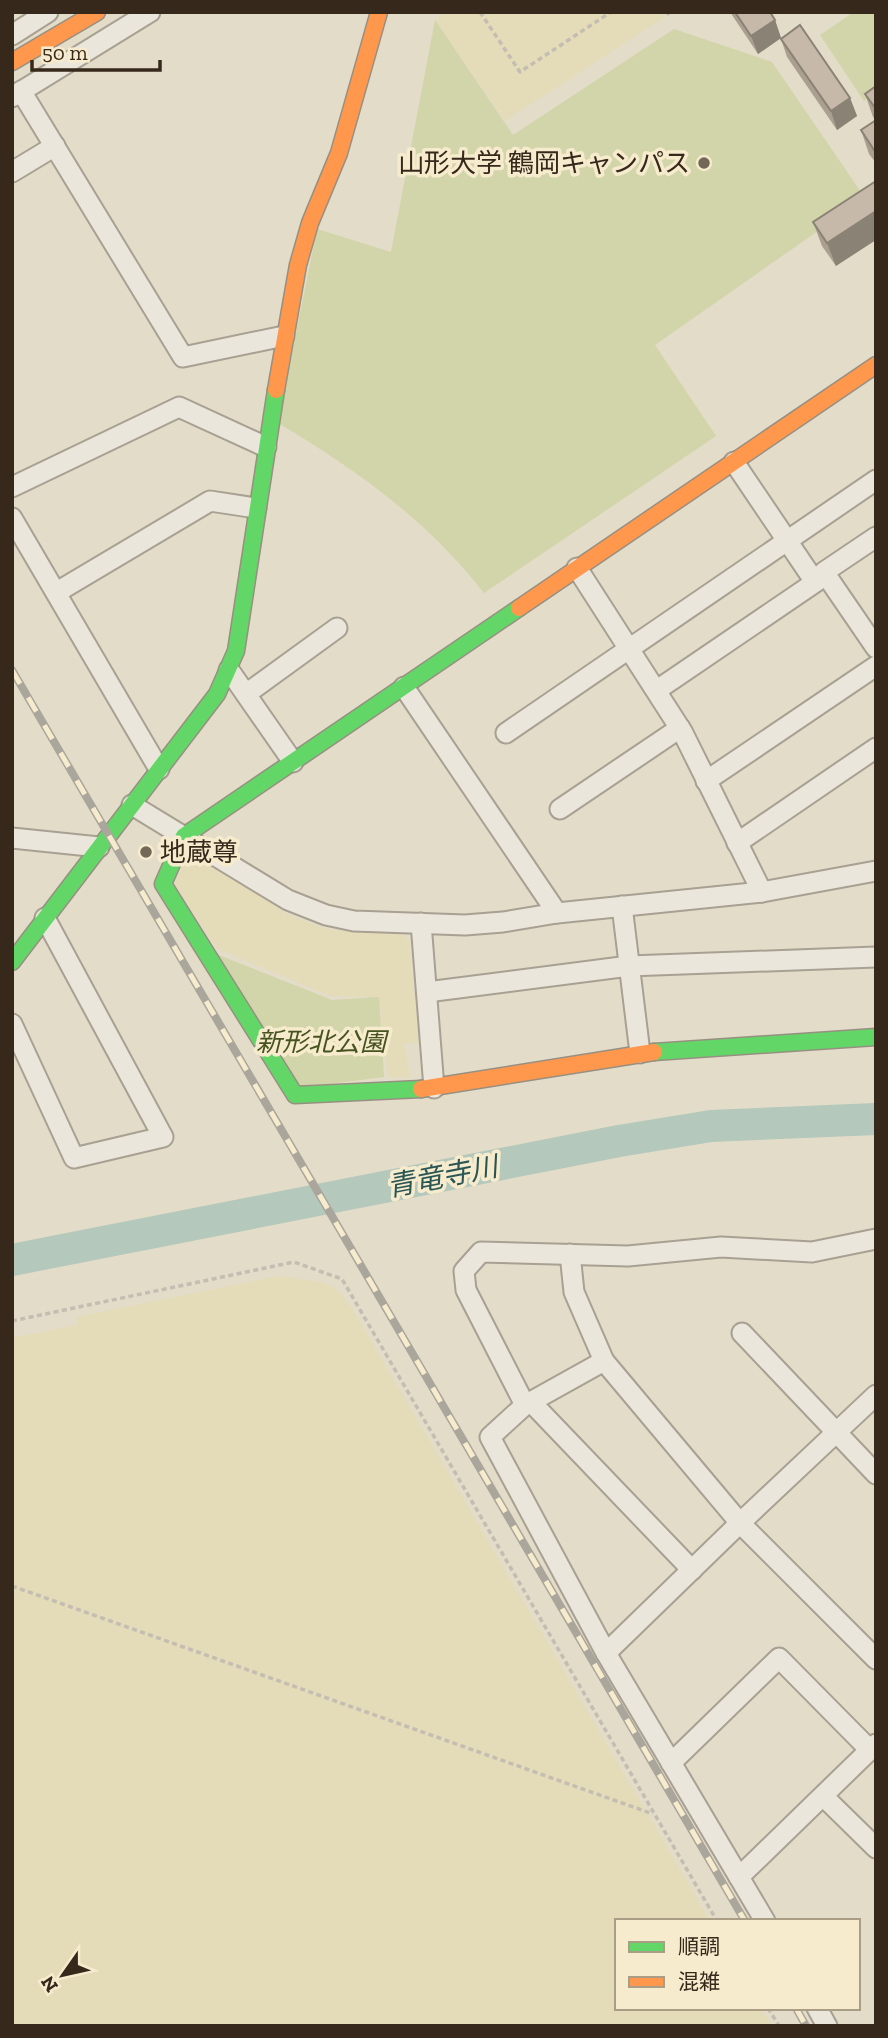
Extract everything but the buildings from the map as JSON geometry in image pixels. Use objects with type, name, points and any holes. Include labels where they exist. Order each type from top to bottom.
[{"type":"street","points":[[12,35],[48,12]]},
{"type":"street","points":[[12,62],[97,12]]},
{"type":"street","points":[[150,12],[17,94],[55,146],[183,356],[284,337]]},
{"type":"street","points":[[13,960],[216,694],[229,670],[242,619],[256,508],[284,337],[310,223],[339,153],[379,12]]},
{"type":"street","points":[[12,172],[55,146]]},
{"type":"street","points":[[876,365],[184,836],[163,884],[295,1095],[433,1088],[639,1053],[876,1037]]},
{"type":"street","points":[[12,487],[179,407],[266,447]]},
{"type":"street","points":[[706,781],[875,663],[821,578],[787,541],[734,462]]},
{"type":"street","points":[[506,733],[876,480]]},
{"type":"street","points":[[57,592],[210,501],[256,508]]},
{"type":"street","points":[[12,518],[159,769]]},
{"type":"street","points":[[657,690],[821,578],[824,572],[876,537]]},
{"type":"street","points":[[577,568],[680,728],[762,892]]},
{"type":"street","points":[[246,694],[337,628]]},
{"type":"street","points":[[229,670],[293,762]]},
{"type":"street","points":[[404,687],[557,912]]},
{"type":"street","points":[[560,808],[680,728]]},
{"type":"street","points":[[737,843],[876,748]]},
{"type":"street","points":[[132,806],[288,900],[326,915],[354,921],[465,925],[557,912],[762,892],[876,871]]},
{"type":"street","points":[[12,838],[99,847]]},
{"type":"street","points":[[622,906],[639,1053]]},
{"type":"street","points":[[12,1024],[74,1158],[163,1138],[44,918]]},
{"type":"street","points":[[421,923],[433,1088]]},
{"type":"street","points":[[427,992],[629,966],[876,957]]},
{"type":"street","points":[[692,1570],[528,1404],[466,1290],[464,1271],[481,1252],[628,1256],[722,1247],[812,1252],[876,1239]]},
{"type":"street","points":[[570,1254],[574,1292],[604,1361],[740,1523],[876,1659]]},
{"type":"street","points":[[742,1333],[876,1474]]},
{"type":"street","points":[[604,1361],[528,1404],[490,1437],[606,1653],[764,1919]]},
{"type":"street","points":[[606,1653],[876,1395]]},
{"type":"street","points":[[671,1763],[779,1658],[873,1747],[739,1877]]},
{"type":"street","points":[[823,1796],[876,1848]]},
{"type":"street","points":[[818,2010],[827,2026]]},
{"type":"path","points":[[480,12],[520,72],[611,12]]},
{"type":"path","points":[[12,1321],[294,1262],[342,1279],[716,1919]]},
{"type":"path","points":[[12,1586],[655,1815]]},
{"type":"path","points":[[769,2010],[779,2026]]},
{"type":"shaded area","points":[[447,12],[662,12],[665,17],[505,121],[435,20]]},
{"type":"shaded area","points":[[189,849],[290,916],[332,930],[402,933],[409,941],[419,1042],[404,1044],[410,1077],[388,1077],[379,997],[330,996],[216,948],[175,884]]},
{"type":"shaded area","points":[[278,1276],[322,1282],[338,1290],[353,1310],[709,1919],[615,1919],[615,2010],[762,2010],[772,2026],[12,2026],[12,1338],[77,1325],[77,1317]]},
{"type":"green space","points":[[854,12],[876,12],[876,92],[864,101],[820,35]]},
{"type":"green space","points":[[435,20],[513,135],[674,29],[772,62],[865,198],[655,345],[716,436],[484,593],[439,542],[389,498],[336,459],[278,423],[317,229],[391,252]]},
{"type":"green space","name":"新形北公園","points":[[216,954],[332,1000],[379,997],[384,1077],[298,1088]]},
{"type":"waterway","name":"青竜寺川","points":[[12,1260],[619,1141],[711,1126],[876,1119]]},
{"type":"railway","points":[[12,670],[744,1919]]},
{"type":"railway","points":[[797,2010],[806,2026]]},
{"type":"traffic: fast","points":[[12,962],[217,694],[236,651],[276,390]]},
{"type":"traffic: fast","points":[[421,1089],[295,1095],[163,884],[184,836],[519,608]]},
{"type":"traffic: fast","points":[[654,1052],[876,1037]]},
{"type":"traffic: slow","points":[[12,62],[97,12]]},
{"type":"traffic: slow","points":[[276,390],[298,265],[310,223],[339,153],[379,12]]},
{"type":"traffic: slow","points":[[519,608],[876,365]]},
{"type":"traffic: slow","points":[[421,1089],[654,1052]]},
{"type":"place","name":"山形大学 鶴岡キャンパス","points":[[704,163]]},
{"type":"place","name":"地蔵尊","points":[[146,852]]}]
